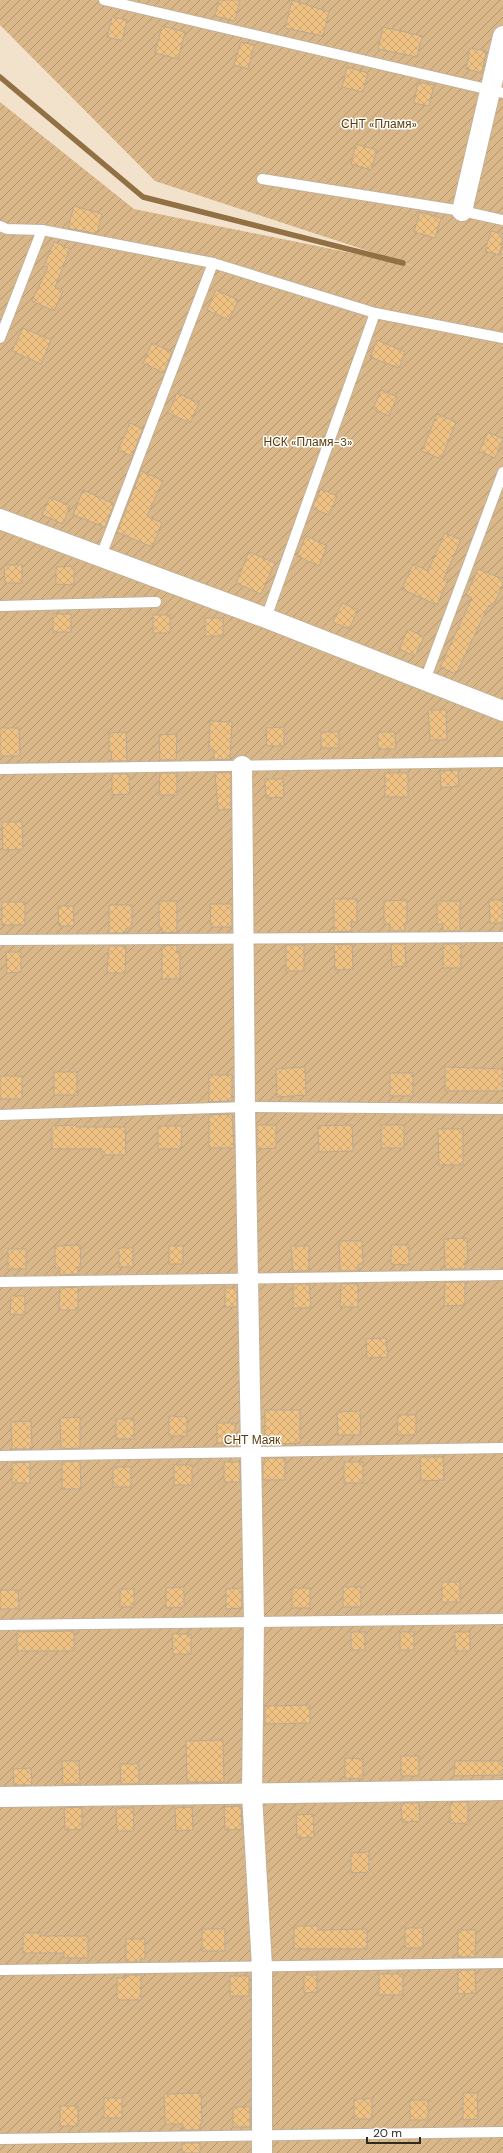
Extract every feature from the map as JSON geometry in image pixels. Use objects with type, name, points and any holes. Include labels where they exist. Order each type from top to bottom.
[{"type":"street","points":[[462,211],[496,91],[503,36]]},
{"type":"street","points":[[0,519],[266,618],[503,711]]},
{"type":"street","points":[[242,766],[245,1108],[254,1622],[252,1794],[262,1967],[261,2144]]},
{"type":"street","points":[[0,1797],[503,1790]]},
{"type":"lane","points":[[104,0],[496,91]]},
{"type":"lane","points":[[262,179],[462,211],[503,220]]},
{"type":"lane","points":[[0,226],[7,229],[42,230],[213,263],[375,313],[503,338]]},
{"type":"lane","points":[[0,338],[42,230]]},
{"type":"lane","points":[[101,556],[213,263]]},
{"type":"lane","points":[[266,618],[375,313]]},
{"type":"lane","points":[[425,680],[503,472]]},
{"type":"lane","points":[[0,606],[156,602]]},
{"type":"lane","points":[[0,769],[503,762]]},
{"type":"lane","points":[[0,940],[503,938]]},
{"type":"lane","points":[[0,1115],[245,1108],[503,1109]]},
{"type":"lane","points":[[0,1282],[503,1275]]},
{"type":"lane","points":[[0,1456],[503,1448]]},
{"type":"lane","points":[[0,1625],[503,1618]]},
{"type":"lane","points":[[0,1970],[503,1963]]},
{"type":"lane","points":[[0,2139],[261,2144],[503,2132]]},
{"type":"green space","name":"СНТ Маяк","points":[[0,0],[503,0],[503,2153],[0,2153],[0,102],[134,209],[411,265],[155,181],[0,25]]},
{"type":"building","points":[[219,0],[240,0],[235,21],[215,16]]},
{"type":"building","points":[[292,0],[329,12],[323,36],[285,28]]},
{"type":"building","points":[[112,17],[127,20],[122,41],[107,37]]},
{"type":"building","points":[[162,26],[185,32],[178,59],[155,53]]},
{"type":"building","points":[[383,27],[422,36],[417,57],[378,49]]},
{"type":"building","points":[[241,42],[254,45],[248,69],[234,65]]},
{"type":"building","points":[[470,48],[486,51],[482,73],[466,69]]},
{"type":"building","points":[[347,67],[368,73],[363,92],[342,87]]},
{"type":"building","points":[[418,82],[434,85],[429,106],[414,103]]},
{"type":"building","points":[[356,144],[377,150],[371,170],[351,164]]},
{"type":"building","points":[[74,206],[102,214],[97,234],[68,228]]},
{"type":"building","points":[[420,212],[441,218],[435,238],[414,232]]},
{"type":"building","points":[[491,231],[503,234],[500,255],[485,251]]},
{"type":"building","points":[[54,242],[70,249],[55,287],[63,291],[54,311],[32,301],[48,267],[44,266]]},
{"type":"building","points":[[216,290],[238,300],[229,320],[207,310]]},
{"type":"building","points":[[23,328],[51,340],[41,364],[12,351]]},
{"type":"building","points":[[377,340],[405,352],[399,368],[370,357]]},
{"type":"building","points":[[152,343],[172,352],[164,373],[143,363]]},
{"type":"building","points":[[381,390],[397,397],[389,416],[373,409]]},
{"type":"building","points":[[177,393],[199,403],[190,423],[168,413]]},
{"type":"building","points":[[437,414],[456,422],[441,459],[422,451]]},
{"type":"building","points":[[130,423],[143,429],[132,456],[118,450]]},
{"type":"building","points":[[488,432],[503,439],[495,458],[479,451]]},
{"type":"building","points":[[141,471],[163,481],[147,516],[162,523],[152,547],[117,532]]},
{"type":"building","points":[[321,489],[337,496],[329,515],[312,508]]},
{"type":"building","points":[[83,490],[114,504],[105,527],[73,515]]},
{"type":"building","points":[[50,497],[70,506],[63,524],[42,515]]},
{"type":"building","points":[[445,533],[461,540],[444,578],[448,580],[437,605],[402,589],[413,564],[428,571]]},
{"type":"building","points":[[306,536],[327,546],[319,566],[297,556]]},
{"type":"building","points":[[249,552],[275,563],[261,594],[236,583]]},
{"type":"building","points":[[4,565],[22,565],[22,583],[5,583]]},
{"type":"building","points":[[74,566],[74,585],[56,584],[56,567]]},
{"type":"building","points":[[478,569],[503,579],[503,584],[493,607],[489,605],[456,674],[440,667],[472,598],[466,595]]},
{"type":"building","points":[[342,603],[358,610],[349,629],[333,622]]},
{"type":"building","points":[[53,614],[71,614],[71,632],[53,632]]},
{"type":"building","points":[[153,615],[170,615],[170,633],[153,633]]},
{"type":"building","points":[[205,618],[223,618],[223,636],[205,636]]},
{"type":"building","points":[[408,629],[424,637],[415,656],[399,649]]},
{"type":"building","points":[[428,710],[446,710],[447,740],[430,740]]},
{"type":"building","points":[[210,721],[232,722],[230,759],[214,760],[214,750],[209,750]]},
{"type":"building","points":[[284,727],[284,746],[267,746],[266,728]]},
{"type":"building","points":[[0,728],[19,728],[20,756],[0,756]]},
{"type":"building","points":[[126,732],[127,761],[112,761],[111,751],[109,751],[109,733]]},
{"type":"building","points":[[321,732],[339,732],[339,748],[321,748]]},
{"type":"building","points":[[378,732],[395,732],[396,749],[378,749]]},
{"type":"building","points":[[177,734],[176,760],[160,760],[159,735]]},
{"type":"building","points":[[458,770],[459,786],[441,788],[440,771]]},
{"type":"building","points":[[231,772],[231,809],[218,810],[215,773]]},
{"type":"building","points":[[160,773],[177,773],[177,795],[159,795]]},
{"type":"building","points":[[385,773],[408,773],[408,797],[385,797]]},
{"type":"building","points":[[112,774],[127,774],[129,776],[130,794],[112,795]]},
{"type":"building","points":[[265,779],[283,779],[284,797],[266,798]]},
{"type":"building","points":[[2,822],[22,822],[23,849],[3,850]]},
{"type":"building","points":[[334,899],[357,899],[357,922],[351,922],[352,931],[334,932]]},
{"type":"building","points":[[407,900],[407,924],[404,924],[405,931],[390,931],[390,924],[384,924],[384,901]]},
{"type":"building","points":[[489,900],[503,900],[503,923],[490,923]]},
{"type":"building","points":[[159,901],[177,901],[177,932],[162,933],[162,927],[159,927]]},
{"type":"building","points":[[437,901],[460,901],[460,931],[443,931],[443,924],[437,924]]},
{"type":"building","points":[[2,902],[25,902],[25,925],[2,925]]},
{"type":"building","points":[[210,904],[232,904],[232,927],[211,927]]},
{"type":"building","points":[[109,905],[132,905],[132,928],[126,928],[126,933],[109,933]]},
{"type":"building","points":[[58,906],[73,906],[74,926],[59,926]]},
{"type":"building","points":[[352,944],[353,969],[335,970],[334,945]]},
{"type":"building","points":[[391,944],[405,944],[406,966],[392,967]]},
{"type":"building","points":[[443,944],[461,944],[461,968],[443,968]]},
{"type":"building","points":[[177,945],[177,952],[180,953],[180,979],[162,979],[162,946]]},
{"type":"building","points":[[286,945],[304,945],[304,971],[286,971]]},
{"type":"building","points":[[109,946],[126,946],[125,973],[107,973]]},
{"type":"building","points":[[6,952],[21,952],[21,972],[7,973]]},
{"type":"building","points":[[305,1067],[306,1095],[277,1097],[276,1069]]},
{"type":"building","points":[[445,1067],[503,1069],[503,1091],[445,1091]]},
{"type":"building","points":[[54,1072],[77,1072],[77,1095],[54,1095]]},
{"type":"building","points":[[390,1073],[413,1073],[413,1096],[390,1096]]},
{"type":"building","points":[[209,1075],[232,1075],[232,1101],[209,1102]]},
{"type":"building","points":[[0,1076],[22,1076],[22,1099],[0,1099]]},
{"type":"building","points":[[232,1114],[234,1148],[209,1148],[209,1115]]},
{"type":"building","points":[[76,1125],[76,1127],[125,1127],[126,1155],[102,1155],[102,1149],[52,1149],[52,1126]]},
{"type":"building","points":[[257,1125],[276,1125],[276,1148],[257,1149]]},
{"type":"building","points":[[352,1125],[353,1151],[319,1152],[318,1126]]},
{"type":"building","points":[[381,1125],[404,1125],[404,1148],[381,1148]]},
{"type":"building","points":[[158,1126],[182,1126],[181,1149],[158,1149]]},
{"type":"building","points":[[438,1129],[463,1129],[463,1165],[439,1165]]},
{"type":"building","points":[[467,1238],[468,1261],[465,1261],[465,1269],[445,1269],[444,1239]]},
{"type":"building","points":[[339,1241],[362,1241],[363,1264],[358,1264],[358,1271],[340,1271]]},
{"type":"building","points":[[80,1245],[81,1267],[78,1267],[78,1274],[60,1275],[60,1268],[55,1268],[55,1246]]},
{"type":"building","points":[[391,1245],[409,1245],[409,1265],[391,1264]]},
{"type":"building","points":[[169,1246],[183,1246],[183,1264],[169,1264]]},
{"type":"building","points":[[291,1246],[309,1246],[309,1271],[293,1271]]},
{"type":"building","points":[[119,1248],[133,1248],[133,1267],[119,1267]]},
{"type":"building","points":[[8,1249],[26,1249],[26,1269],[8,1269]]},
{"type":"building","points":[[445,1282],[465,1282],[465,1305],[444,1306]]},
{"type":"building","points":[[293,1284],[309,1284],[311,1308],[293,1308]]},
{"type":"building","points":[[341,1284],[358,1284],[358,1307],[340,1307]]},
{"type":"building","points":[[78,1287],[78,1310],[59,1310],[60,1288]]},
{"type":"building","points":[[225,1288],[237,1288],[237,1307],[225,1307]]},
{"type":"building","points":[[11,1296],[25,1296],[25,1315],[10,1314]]},
{"type":"building","points":[[386,1338],[388,1357],[367,1358],[366,1339]]},
{"type":"building","points":[[265,1410],[300,1410],[300,1443],[265,1445]]},
{"type":"building","points":[[360,1411],[361,1435],[338,1435],[337,1412]]},
{"type":"building","points":[[398,1415],[416,1415],[416,1435],[397,1435]]},
{"type":"building","points":[[169,1416],[187,1417],[187,1436],[169,1436]]},
{"type":"building","points":[[80,1417],[80,1448],[61,1449],[60,1418]]},
{"type":"building","points":[[116,1419],[134,1419],[134,1439],[116,1439]]},
{"type":"building","points":[[31,1421],[32,1447],[30,1447],[30,1449],[12,1449],[11,1422]]},
{"type":"building","points":[[217,1423],[235,1423],[235,1443],[217,1443]]},
{"type":"building","points":[[420,1457],[443,1457],[444,1480],[421,1481]]},
{"type":"building","points":[[265,1458],[285,1458],[285,1480],[263,1480],[263,1462],[265,1462]]},
{"type":"building","points":[[80,1461],[81,1489],[62,1489],[62,1462]]},
{"type":"building","points":[[30,1462],[30,1483],[12,1483],[12,1463]]},
{"type":"building","points":[[224,1462],[240,1462],[240,1482],[224,1482]]},
{"type":"building","points":[[344,1462],[363,1462],[363,1483],[344,1483]]},
{"type":"building","points":[[174,1465],[192,1465],[192,1485],[174,1485]]},
{"type":"building","points":[[113,1467],[131,1467],[131,1487],[113,1487]]},
{"type":"building","points":[[442,1582],[460,1582],[460,1602],[442,1602]]},
{"type":"building","points":[[184,1587],[184,1607],[166,1608],[166,1588]]},
{"type":"building","points":[[343,1587],[361,1587],[361,1607],[343,1607]]},
{"type":"building","points":[[242,1588],[242,1608],[226,1609],[226,1589]]},
{"type":"building","points":[[292,1588],[310,1588],[310,1608],[292,1608]]},
{"type":"building","points":[[120,1589],[134,1589],[134,1607],[120,1607]]},
{"type":"building","points":[[0,1590],[18,1590],[19,1609],[0,1609]]},
{"type":"building","points":[[74,1631],[74,1651],[17,1651],[17,1632]]},
{"type":"building","points":[[351,1632],[365,1632],[365,1650],[351,1650]]},
{"type":"building","points":[[400,1632],[414,1632],[414,1650],[400,1650]]},
{"type":"building","points":[[455,1632],[470,1632],[470,1651],[455,1651]]},
{"type":"building","points":[[172,1634],[191,1634],[191,1654],[173,1654]]},
{"type":"building","points":[[310,1705],[310,1723],[265,1724],[265,1706]]},
{"type":"building","points":[[223,1740],[224,1782],[187,1782],[186,1741]]},
{"type":"building","points":[[401,1756],[419,1756],[419,1776],[401,1776]]},
{"type":"building","points":[[345,1758],[363,1759],[363,1779],[345,1778]]},
{"type":"building","points":[[62,1761],[79,1761],[80,1784],[63,1784]]},
{"type":"building","points":[[455,1761],[503,1761],[503,1775],[454,1776]]},
{"type":"building","points":[[120,1764],[139,1764],[139,1784],[121,1784]]},
{"type":"building","points":[[31,1768],[32,1785],[14,1785],[13,1769]]},
{"type":"building","points":[[468,1802],[468,1824],[450,1823],[450,1803]]},
{"type":"building","points":[[401,1803],[419,1803],[420,1821],[402,1822]]},
{"type":"building","points":[[241,1806],[242,1829],[225,1830],[224,1807]]},
{"type":"building","points":[[82,1807],[82,1829],[65,1830],[64,1808]]},
{"type":"building","points":[[192,1807],[193,1830],[176,1831],[175,1808]]},
{"type":"building","points":[[116,1808],[133,1808],[134,1831],[117,1831]]},
{"type":"building","points":[[313,1814],[314,1837],[297,1838],[296,1815]]},
{"type":"building","points":[[369,1852],[369,1872],[351,1873],[351,1853]]},
{"type":"building","points":[[294,1926],[318,1926],[318,1930],[367,1929],[367,1949],[294,1949]]},
{"type":"building","points":[[405,1928],[423,1928],[423,1948],[405,1948]]},
{"type":"building","points":[[202,1929],[225,1929],[225,1951],[202,1951]]},
{"type":"building","points":[[458,1930],[476,1930],[475,1957],[458,1957]]},
{"type":"building","points":[[23,1933],[41,1933],[41,1936],[88,1936],[88,1958],[64,1958],[64,1953],[23,1953]]},
{"type":"building","points":[[126,1939],[145,1939],[145,1959],[140,1959],[140,1962],[126,1962]]},
{"type":"building","points":[[458,1970],[475,1970],[476,1993],[458,1994]]},
{"type":"building","points":[[379,1974],[403,1974],[403,1995],[379,1995]]},
{"type":"building","points":[[126,1975],[141,1975],[141,2000],[117,2000],[117,1978],[126,1978]]},
{"type":"building","points":[[304,1975],[317,1975],[317,1992],[304,1993]]},
{"type":"building","points":[[230,1976],[249,1976],[249,1996],[230,1996]]},
{"type":"building","points":[[201,2093],[202,2123],[200,2124],[200,2130],[183,2130],[183,2124],[165,2124],[164,2094]]},
{"type":"building","points":[[463,2093],[477,2093],[478,2119],[463,2120]]},
{"type":"building","points":[[104,2098],[122,2098],[122,2118],[104,2118]]},
{"type":"building","points":[[354,2099],[372,2099],[372,2119],[354,2119]]},
{"type":"building","points":[[410,2100],[428,2100],[428,2120],[410,2120]]},
{"type":"building","points":[[60,2106],[78,2106],[78,2126],[60,2126]]},
{"type":"building","points":[[233,2107],[250,2107],[250,2127],[233,2127]]},
{"type":"building","points":[[182,2143],[200,2143],[200,2153],[182,2153]]},
{"type":"waterway","points":[[0,77],[143,197],[403,263]]},
{"type":"park label","name":"СНТ «Пламя»","points":[[379,124]]},
{"type":"park label","name":"НСК «Пламя-3»","points":[[308,442]]}]
